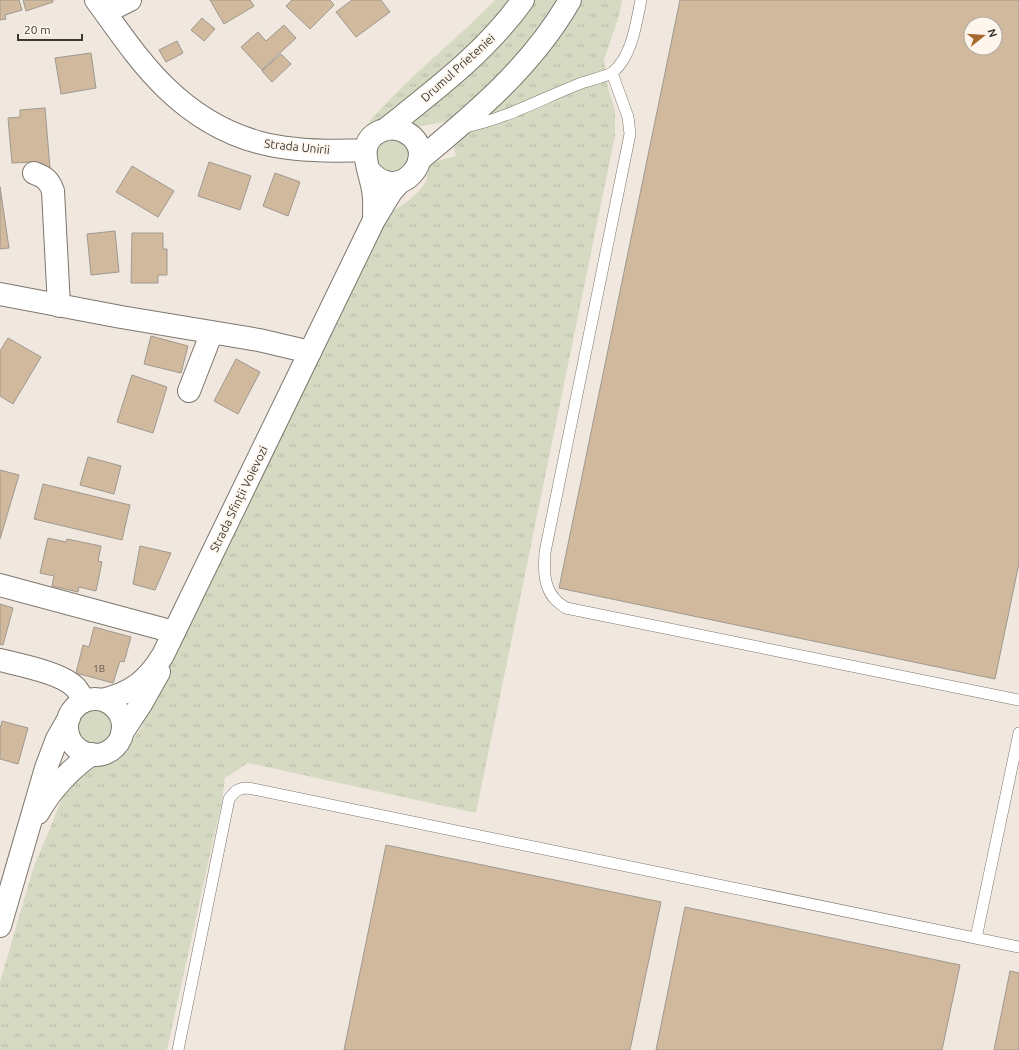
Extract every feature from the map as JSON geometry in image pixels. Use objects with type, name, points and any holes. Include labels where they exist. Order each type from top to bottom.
[{"type":"street","points":[[101,6],[130,0]]},
{"type":"street","name":"Drumul Prieteniei","points":[[386,129],[475,55],[498,31],[523,0]]},
{"type":"street","points":[[419,160],[486,103],[548,35],[570,0]]},
{"type":"street","name":"Strada Unirii","points":[[101,6],[143,62],[165,88],[187,107],[214,125],[234,135],[254,142],[276,147],[328,151],[366,160]]},
{"type":"street","points":[[366,160],[373,176],[381,181],[399,183],[406,180],[413,174],[417,167],[420,152],[417,143],[411,135],[403,130],[394,128],[386,129],[378,132],[372,137],[368,143],[366,160],[374,191],[374,220]]},
{"type":"street","points":[[34,173],[43,176],[48,180],[53,191],[59,306]]},
{"type":"street","name":"Strada Sfinții Voievozi","points":[[93,700],[125,693],[142,681],[154,668],[171,639],[374,220],[390,192],[399,183]]},
{"type":"street","points":[[0,294],[59,306],[271,342],[310,352]]},
{"type":"street","points":[[189,391],[212,332]]},
{"type":"street","points":[[0,585],[171,639]]},
{"type":"street","name":"Strada Sfinții Voievozi","points":[[122,733],[153,686],[171,639]]},
{"type":"street","points":[[0,660],[58,676],[93,700],[110,703],[120,716],[122,733],[114,747],[108,752],[100,754],[92,754],[80,750],[72,742],[68,734],[67,726],[72,711],[77,705],[93,700]]},
{"type":"street","points":[[0,926],[52,750],[69,718]]},
{"type":"street","points":[[25,839],[39,811],[47,799],[72,769],[92,754]]},
{"type":"lane","points":[[458,128],[496,119],[572,87],[612,73],[626,56],[637,22],[641,0]]},
{"type":"lane","points":[[612,73],[628,117],[630,134],[545,552],[544,569],[547,584],[553,598],[566,608],[1019,700]]},
{"type":"lane","points":[[976,938],[1019,733]]},
{"type":"lane","points":[[178,1050],[229,799],[235,791],[240,788],[264,791],[1019,947]]},
{"type":"green space","points":[[495,0],[622,0],[619,16],[604,60],[608,88],[615,110],[615,136],[476,813],[248,763],[225,778],[222,800],[167,1050],[0,1050],[0,982],[33,869],[67,787],[92,762],[109,758],[120,753],[129,745],[142,727],[144,717],[383,217],[407,202],[418,192],[427,179],[429,163],[456,156],[448,121],[413,128],[368,129],[366,126],[412,77]]},
{"type":"green space","points":[[397,138],[407,147],[409,157],[406,167],[391,174],[377,165],[376,147],[385,139]]},
{"type":"green space","points":[[95,710],[101,711],[107,715],[111,721],[111,733],[107,739],[101,743],[95,744],[89,743],[83,739],[79,733],[78,727],[79,721],[83,715],[89,711]]},
{"type":"building","points":[[0,0],[19,0],[22,10],[5,15],[6,19],[0,20]]},
{"type":"building","points":[[23,0],[53,0],[53,2],[26,11]]},
{"type":"building","points":[[210,0],[250,0],[254,6],[224,24]]},
{"type":"building","points":[[292,0],[330,0],[334,5],[310,29],[286,6]]},
{"type":"building","points":[[352,0],[381,0],[390,12],[356,37],[336,12]]},
{"type":"building","points":[[680,0],[1019,0],[1019,563],[995,679],[559,588]]},
{"type":"building","points":[[202,18],[215,29],[204,41],[191,30]]},
{"type":"building","points":[[284,25],[296,38],[262,70],[241,47],[258,32],[266,41]]},
{"type":"building","points":[[177,41],[183,53],[166,62],[159,50]]},
{"type":"building","points":[[91,53],[96,88],[61,94],[55,58]]},
{"type":"building","points":[[281,54],[291,64],[272,82],[262,71]]},
{"type":"building","points":[[45,108],[50,168],[34,169],[33,162],[12,163],[8,118],[20,117],[20,110]]},
{"type":"building","points":[[209,162],[251,176],[240,210],[198,196]]},
{"type":"building","points":[[132,166],[174,191],[158,217],[116,192]]},
{"type":"building","points":[[275,173],[300,182],[288,216],[263,206]]},
{"type":"building","points":[[0,187],[9,248],[0,249]]},
{"type":"building","points":[[115,231],[119,272],[91,275],[87,234]]},
{"type":"building","points":[[132,233],[163,233],[163,249],[167,249],[167,275],[158,275],[158,283],[131,283]]},
{"type":"building","points":[[151,336],[188,346],[181,373],[144,364]]},
{"type":"building","points":[[8,338],[41,357],[13,404],[0,396],[0,351]]},
{"type":"building","points":[[236,359],[260,372],[238,414],[214,401]]},
{"type":"building","points":[[132,375],[167,387],[153,433],[117,422]]},
{"type":"building","points":[[88,457],[121,466],[114,494],[80,485]]},
{"type":"building","points":[[0,470],[19,475],[0,539]]},
{"type":"building","points":[[43,484],[130,505],[122,540],[34,519]]},
{"type":"building","points":[[48,538],[66,542],[67,539],[101,546],[98,561],[102,562],[96,591],[79,587],[78,592],[52,586],[54,576],[40,573]]},
{"type":"building","points":[[140,546],[171,553],[155,590],[133,584]]},
{"type":"building","points":[[0,604],[13,608],[3,645],[0,644]]},
{"type":"building","points":[[94,627],[131,637],[124,662],[120,661],[113,683],[76,673],[83,645],[89,647]]},
{"type":"building","points":[[2,721],[28,728],[18,764],[0,759],[0,729]]},
{"type":"building","points":[[386,845],[661,902],[630,1050],[344,1050]]},
{"type":"building","points":[[685,907],[960,965],[942,1050],[656,1050]]},
{"type":"building","points":[[1010,971],[1019,973],[1019,1050],[994,1050]]}]
